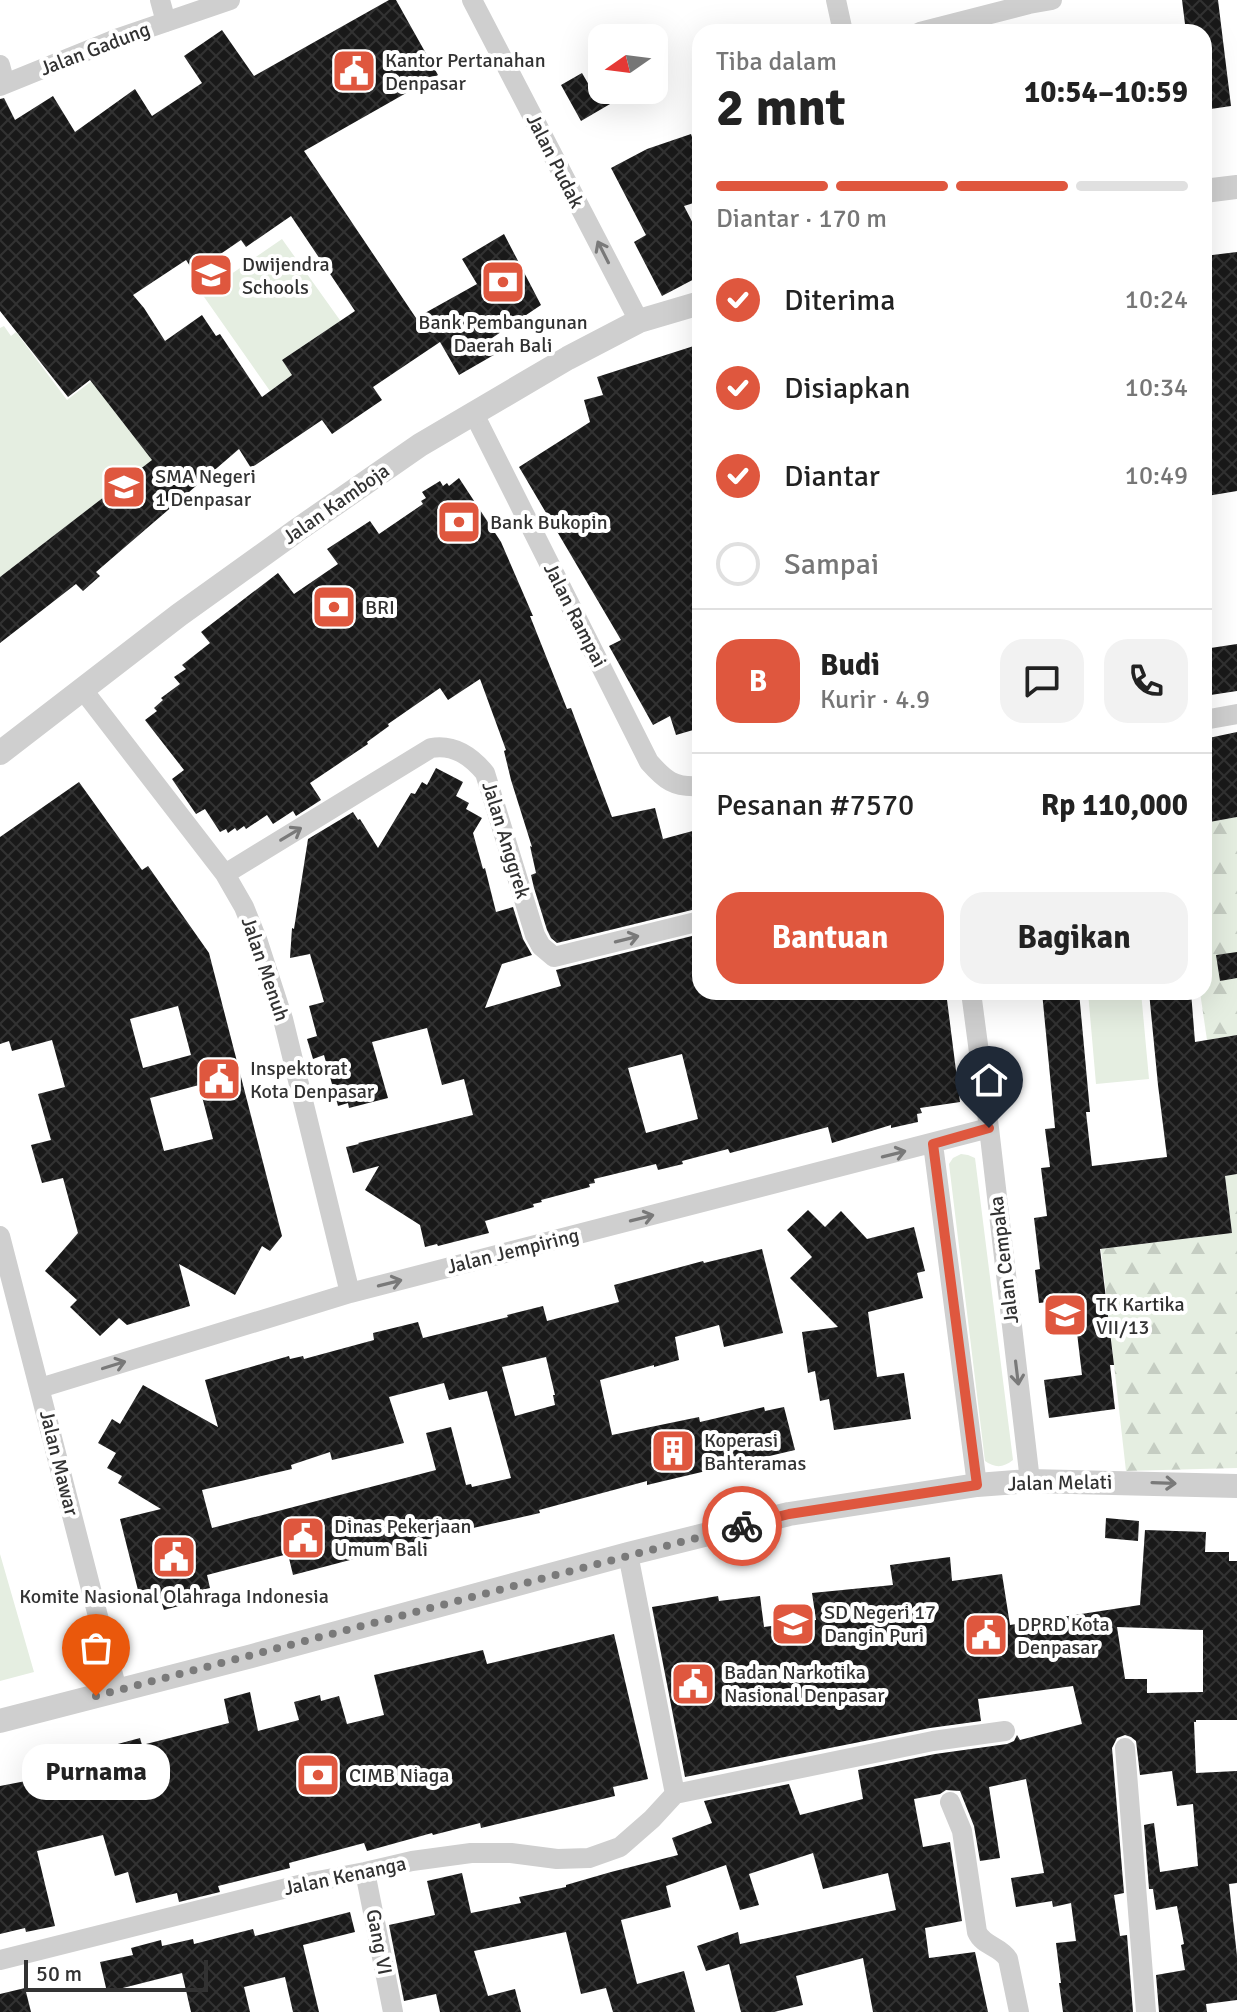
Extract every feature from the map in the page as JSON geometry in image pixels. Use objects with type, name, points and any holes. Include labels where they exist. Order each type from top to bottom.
[{"type":"street","points":[[160,0],[166,22]]},
{"type":"street","name":"Jalan Gadung","points":[[2,78],[230,0]]},
{"type":"street","name":"Jalan Pudak","points":[[472,0],[639,321]]},
{"type":"street","points":[[836,0],[841,24]]},
{"type":"street","points":[[951,24],[1052,0]]},
{"type":"street","points":[[1212,190],[1237,187]]},
{"type":"street","name":"Jalan Kamboja","points":[[0,753],[179,615],[420,445],[568,358],[639,321],[692,305]]},
{"type":"street","name":"Jalan Rampai","points":[[474,414],[649,762],[663,778],[680,786],[692,786]]},
{"type":"street","name":"Jalan Menuh","points":[[83,690],[225,874],[244,907],[283,1019],[350,1293]]},
{"type":"street","points":[[1212,719],[1237,714]]},
{"type":"street","name":"Jalan Anggrek","points":[[225,874],[431,748],[441,746],[467,754],[485,773],[535,935],[541,946],[554,957],[692,923]]},
{"type":"street","name":"Jalan Cempaka","points":[[972,1000],[1030,1481]]},
{"type":"street","name":"Jalan Jempiring","points":[[40,1388],[350,1293],[989,1128]]},
{"type":"street","points":[[933,1144],[977,1485]]},
{"type":"street","name":"Jalan Mawar","points":[[0,1236],[117,1690]]},
{"type":"street","name":"Jalan Melati","points":[[0,1721],[789,1514],[977,1485],[1030,1481],[1237,1486]]},
{"type":"street","points":[[628,1554],[675,1794],[933,1741],[1005,1731]]},
{"type":"street","points":[[1125,1748],[1146,2012]]},
{"type":"street","name":"Jalan Kenanga","points":[[0,1960],[307,1883],[412,1861],[471,1853],[589,1858],[620,1847],[675,1794]]},
{"type":"street","points":[[950,1802],[962,1831],[977,1932],[980,1938],[1005,1953],[1019,2012]]},
{"type":"street","name":"Gang VI","points":[[365,1872],[393,2012]]},
{"type":"green space","points":[[282,239],[352,337],[328,329],[282,360],[292,375],[270,391],[202,294]]},
{"type":"green space","points":[[4,326],[11,336],[16,332],[67,400],[102,373],[111,407],[131,433],[163,452],[0,577],[0,328]]},
{"type":"green space","points":[[1237,817],[1237,1035],[1207,1040],[1201,1000],[1212,1000],[1212,822]]},
{"type":"green space","points":[[1089,1000],[1142,1000],[1149,1079],[1096,1084]]},
{"type":"green space","points":[[961,1154],[975,1158],[1013,1460],[999,1466],[985,1461],[949,1164]]},
{"type":"green space","points":[[1237,1174],[1237,1468],[1126,1471],[1101,1249],[1232,1233],[1225,1176]]},
{"type":"green space","points":[[0,1554],[34,1672],[0,1681]]},
{"type":"building","name":"Dwijendra Schools","points":[[389,0],[396,0],[438,75],[304,151],[416,318],[477,284],[462,259],[504,234],[541,305],[492,338],[499,352],[459,375],[440,342],[373,387],[382,400],[332,434],[322,420],[251,468],[239,449],[96,572],[100,576],[83,591],[76,584],[0,643],[0,577],[152,460],[90,380],[68,397],[0,311],[0,99],[4,98],[15,120],[53,96],[75,132],[135,89],[152,116],[202,83],[184,56],[222,30],[254,76]],"holes":[[[291,216],[355,311],[282,360],[292,375],[262,397],[220,334],[216,336],[202,315],[165,341],[133,295],[186,260],[194,272],[241,240],[246,247]]]},
{"type":"building","points":[[1182,0],[1218,0],[1231,106],[1212,109],[1212,24],[1185,24]]},
{"type":"building","points":[[582,73],[588,83],[588,104],[610,104],[581,121],[561,85]]},
{"type":"building","points":[[691,134],[692,137],[692,204],[684,206],[692,222],[692,280],[662,296],[634,242],[646,235],[611,168],[647,149]]},
{"type":"building","points":[[1237,252],[1237,491],[1212,495],[1212,255]]},
{"type":"building","points":[[692,347],[692,730],[676,735],[670,716],[653,725],[609,646],[621,640],[519,467],[590,422],[584,400],[603,395],[597,377]]},
{"type":"building","points":[[459,478],[501,542],[533,616],[530,616],[567,709],[571,708],[612,817],[655,808],[663,839],[692,831],[692,910],[557,943],[551,938],[534,888],[531,875],[536,873],[532,847],[511,780],[506,750],[480,679],[448,700],[440,688],[388,724],[368,744],[310,783],[321,800],[296,816],[293,811],[273,824],[267,815],[246,829],[244,826],[237,831],[235,828],[228,833],[226,829],[220,832],[205,809],[196,814],[172,779],[184,770],[145,720],[157,711],[154,708],[163,700],[161,698],[180,684],[174,677],[186,669],[182,665],[210,643],[201,632],[278,573],[294,594],[338,564],[327,549],[370,521],[379,534],[423,504],[421,501],[426,498],[422,492],[440,481],[443,486],[447,483],[449,486]]},
{"type":"building","points":[[1237,644],[1237,691],[1212,695],[1212,648]]},
{"type":"building","points":[[1237,732],[1237,817],[1212,822],[1212,737]]},
{"type":"building","points":[[436,768],[463,782],[456,796],[469,803],[466,809],[482,818],[473,833],[496,912],[513,907],[523,939],[532,955],[502,964],[485,1008],[561,986],[556,970],[692,936],[692,1000],[947,1000],[960,1102],[920,1108],[922,1113],[917,1114],[918,1122],[891,1128],[891,1125],[832,1143],[828,1127],[730,1153],[728,1149],[658,1170],[656,1164],[594,1179],[595,1183],[589,1184],[590,1187],[541,1200],[533,1204],[534,1207],[485,1221],[489,1233],[425,1247],[420,1225],[365,1190],[379,1166],[353,1173],[346,1147],[473,1115],[464,1079],[442,1085],[427,1028],[372,1042],[388,1098],[349,1108],[348,1103],[338,1106],[324,1055],[313,1059],[307,1039],[317,1036],[309,1006],[324,1002],[310,954],[290,958],[292,928],[308,839],[353,812],[378,848],[411,793],[415,794],[422,782],[427,785]],"holes":[[[682,1054],[698,1119],[646,1133],[628,1068]]]},
{"type":"building","points":[[79,782],[142,870],[148,866],[209,953],[282,1236],[270,1251],[262,1246],[235,1295],[179,1264],[190,1306],[127,1325],[119,1318],[100,1336],[70,1307],[77,1300],[45,1271],[78,1233],[63,1178],[42,1183],[31,1145],[51,1140],[38,1094],[65,1087],[52,1040],[12,1051],[9,1041],[0,1044],[0,837]],"holes":[[[178,1006],[191,1055],[143,1068],[130,1019]],[[199,1085],[213,1139],[164,1151],[150,1098]]]},
{"type":"building","points":[[1237,952],[1237,978],[1220,981],[1216,955]]},
{"type":"building","points":[[1043,1000],[1080,1000],[1092,1166],[1167,1157],[1150,1000],[1192,1000],[1195,1042],[1237,1035],[1237,1174],[1225,1176],[1232,1233],[1100,1249],[1114,1365],[1110,1365],[1115,1409],[1049,1418],[1044,1380],[1082,1375],[1073,1299],[1039,1303],[1035,1270],[1040,1269],[1034,1218],[1047,1216],[1041,1168],[1050,1167],[1045,1129],[1055,1128]]},
{"type":"building","points":[[808,1210],[825,1227],[841,1211],[867,1239],[914,1227],[925,1271],[917,1273],[923,1298],[868,1312],[877,1377],[904,1373],[911,1419],[834,1430],[829,1399],[820,1401],[815,1371],[808,1373],[802,1332],[838,1327],[790,1278],[812,1257],[787,1230]]},
{"type":"building","points":[[762,1249],[783,1333],[724,1347],[719,1325],[675,1337],[679,1360],[600,1380],[612,1435],[699,1417],[700,1422],[764,1407],[765,1411],[784,1407],[795,1450],[647,1485],[647,1481],[539,1510],[540,1513],[293,1575],[288,1554],[207,1575],[210,1588],[188,1593],[190,1603],[164,1610],[161,1601],[142,1606],[120,1519],[161,1509],[118,1483],[122,1476],[107,1468],[116,1453],[98,1443],[112,1419],[120,1424],[143,1385],[218,1427],[205,1380],[289,1356],[290,1359],[303,1356],[304,1359],[374,1340],[373,1333],[418,1322],[423,1338],[543,1306],[547,1321],[619,1302],[614,1285]],"holes":[[[546,1357],[555,1405],[515,1416],[502,1367]],[[444,1383],[449,1400],[487,1391],[511,1478],[472,1487],[471,1484],[466,1485],[451,1427],[426,1433],[436,1470],[212,1528],[202,1490],[292,1469],[291,1465],[330,1452],[332,1460],[404,1443],[389,1397]]]},
{"type":"building","points":[[1106,1518],[1139,1521],[1138,1541],[1105,1538]]},
{"type":"building","points":[[1145,1530],[1206,1532],[1205,1552],[1229,1552],[1229,1561],[1237,1561],[1237,1720],[1194,1722],[1196,1773],[1237,1771],[1237,1883],[1229,1884],[1237,1956],[1237,2000],[1206,2004],[1207,2012],[1159,2012],[1156,1975],[1185,1970],[1181,1945],[1184,1944],[1177,1906],[1156,1910],[1153,1889],[1149,1889],[1144,1825],[1154,1823],[1160,1872],[1198,1866],[1193,1804],[1177,1806],[1172,1771],[1140,1775],[1136,1741],[1125,1735],[1117,1738],[1112,1748],[1124,1893],[1114,1895],[1120,1936],[1127,1935],[1133,2012],[1063,2012],[1056,1943],[1076,1941],[1071,1903],[1053,1907],[1052,1901],[1016,1907],[1011,1878],[1044,1873],[1026,1779],[989,1787],[1000,1858],[980,1861],[974,1826],[960,1791],[946,1790],[914,1799],[923,1847],[950,1842],[962,1921],[925,1928],[929,1958],[975,1952],[988,2012],[873,2012],[863,1958],[796,1976],[803,2005],[774,2012],[741,2012],[729,1964],[706,1971],[697,1946],[738,1932],[740,1944],[896,1910],[888,1873],[823,1889],[813,1853],[749,1874],[759,1905],[740,1910],[726,1865],[666,1886],[671,1907],[621,1920],[637,1984],[684,1971],[695,2012],[613,2012],[606,1988],[581,1994],[566,1932],[474,1951],[488,1996],[515,1989],[521,2012],[440,2012],[436,1994],[404,2001],[389,1925],[435,1915],[427,1881],[462,1873],[471,1913],[521,1903],[519,1897],[678,1855],[672,1838],[712,1823],[704,1801],[789,1784],[800,1815],[863,1799],[858,1770],[935,1754],[1007,1744],[1014,1741],[1017,1735],[1020,1740],[1082,1724],[1073,1686],[978,1699],[981,1721],[930,1728],[685,1777],[652,1607],[718,1596],[719,1601],[760,1596],[764,1627],[816,1620],[812,1593],[893,1585],[890,1565],[950,1557],[952,1581],[1002,1574],[1010,1625],[1140,1605]],"holes":[[[1117,1627],[1203,1630],[1203,1692],[1147,1693],[1147,1679],[1125,1679]]]},
{"type":"building","points":[[614,1634],[648,1779],[613,1787],[615,1796],[481,1828],[480,1823],[432,1833],[367,1851],[364,1843],[289,1863],[290,1868],[218,1886],[220,1892],[179,1902],[177,1893],[136,1903],[128,1872],[115,1876],[103,1835],[37,1851],[55,1926],[0,1934],[0,1786],[31,1780],[30,1776],[38,1774],[36,1766],[140,1738],[142,1745],[229,1723],[224,1699],[250,1692],[258,1731],[299,1720],[294,1702],[320,1695],[321,1701],[339,1696],[347,1724],[384,1715],[374,1675],[483,1650],[487,1664]]},
{"type":"building","points":[[350,1912],[355,1932],[303,1945],[319,2012],[293,2012],[285,1977],[244,1987],[250,2012],[191,2012],[182,1973],[107,1992],[100,1962],[133,1955],[131,1948],[161,1940],[162,1946],[193,1939],[194,1944],[253,1929],[255,1936]]},
{"type":"building","points":[[25,1988],[31,2012],[0,2012],[0,1994]]},
{"type":"way so far","points":[[96,1696],[742,1526]]},
{"type":"place","name":"Kantor Pertanahan Denpasar","points":[[354,71]]},
{"type":"place","name":"Dwijendra Schools","points":[[211,275]]},
{"type":"place","name":"Bank Pembangunan Daerah Bali","points":[[503,282]]},
{"type":"place","name":"SMA Negeri 1 Denpasar","points":[[124,487]]},
{"type":"place","name":"Bank Bukopin","points":[[459,522]]},
{"type":"place","name":"BRI","points":[[334,607]]},
{"type":"place","name":"Inspektorat Kota Denpasar","points":[[219,1079]]},
{"type":"place","name":"TK Kartika VII/13","points":[[1065,1315]]},
{"type":"place","name":"Koperasi Bahteramas","points":[[673,1451]]},
{"type":"place","name":"Dinas Pekerjaan Umum Bali","points":[[303,1538]]},
{"type":"place","name":"Komite Nasional Olahraga Indonesia","points":[[174,1557]]},
{"type":"place","name":"SD Negeri 17 Dangin Puri","points":[[793,1624]]},
{"type":"place","name":"DPRD Kota Denpasar","points":[[986,1635]]},
{"type":"place","name":"Badan Narkotika Nasional Denpasar","points":[[693,1684]]},
{"type":"place","name":"Purnama","points":[[96,1696]]},
{"type":"place","name":"CIMB Niaga","points":[[318,1775]]},
{"type":"route","points":[[742,1526],[789,1514],[977,1485],[933,1144],[989,1128]]}]
